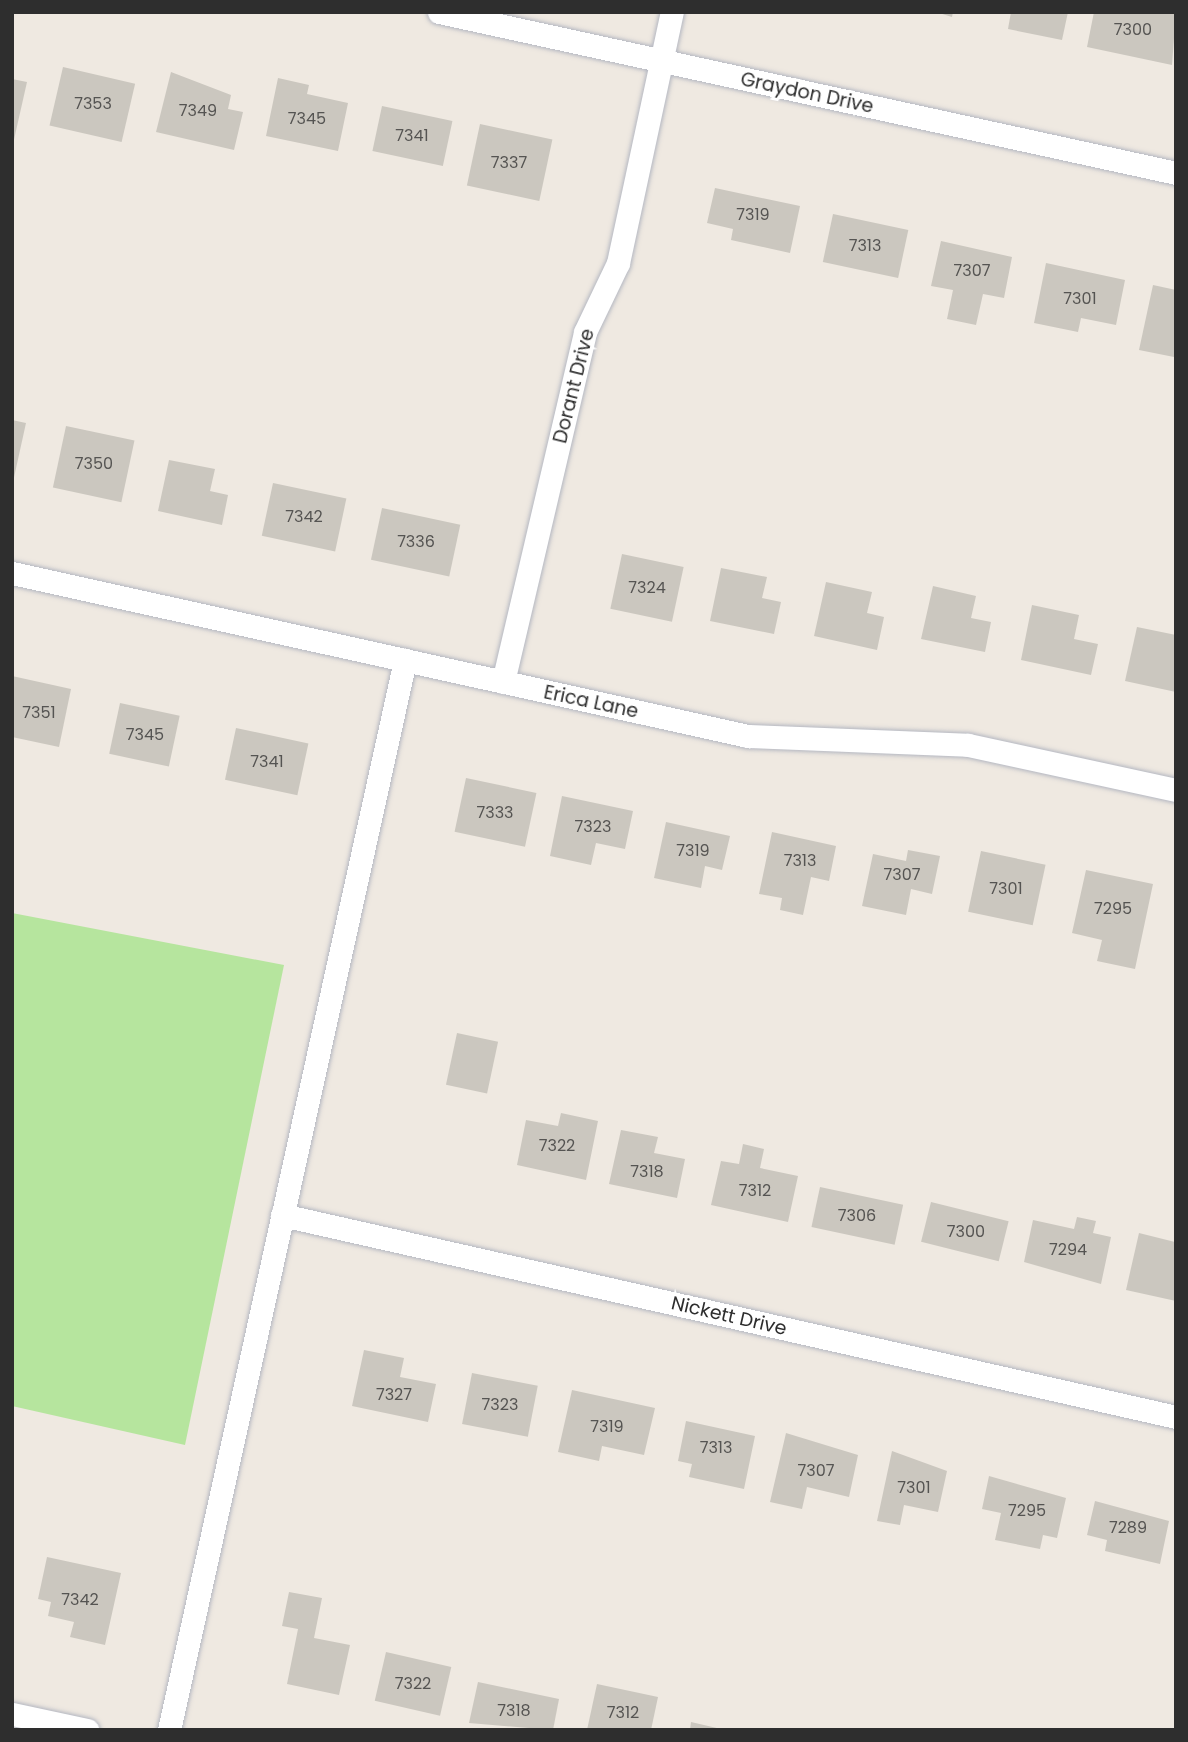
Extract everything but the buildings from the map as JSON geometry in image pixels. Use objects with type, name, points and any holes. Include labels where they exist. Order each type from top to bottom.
[{"type":"street","name":"Graydon Drive","points":[[439,12],[1176,173]]},
{"type":"street","name":"Dorant Drive","points":[[503,682],[585,332],[618,263],[672,12]]},
{"type":"street","name":"Erica Lane","points":[[12,573],[748,736],[968,745],[1176,790]]},
{"type":"street","points":[[169,1730],[405,660]]},
{"type":"street","name":"Nickett Drive","points":[[282,1215],[1176,1417]]},
{"type":"street","points":[[12,1714],[87,1730]]},
{"type":"green space","points":[[12,913],[284,965],[185,1445],[12,1406]]}]
